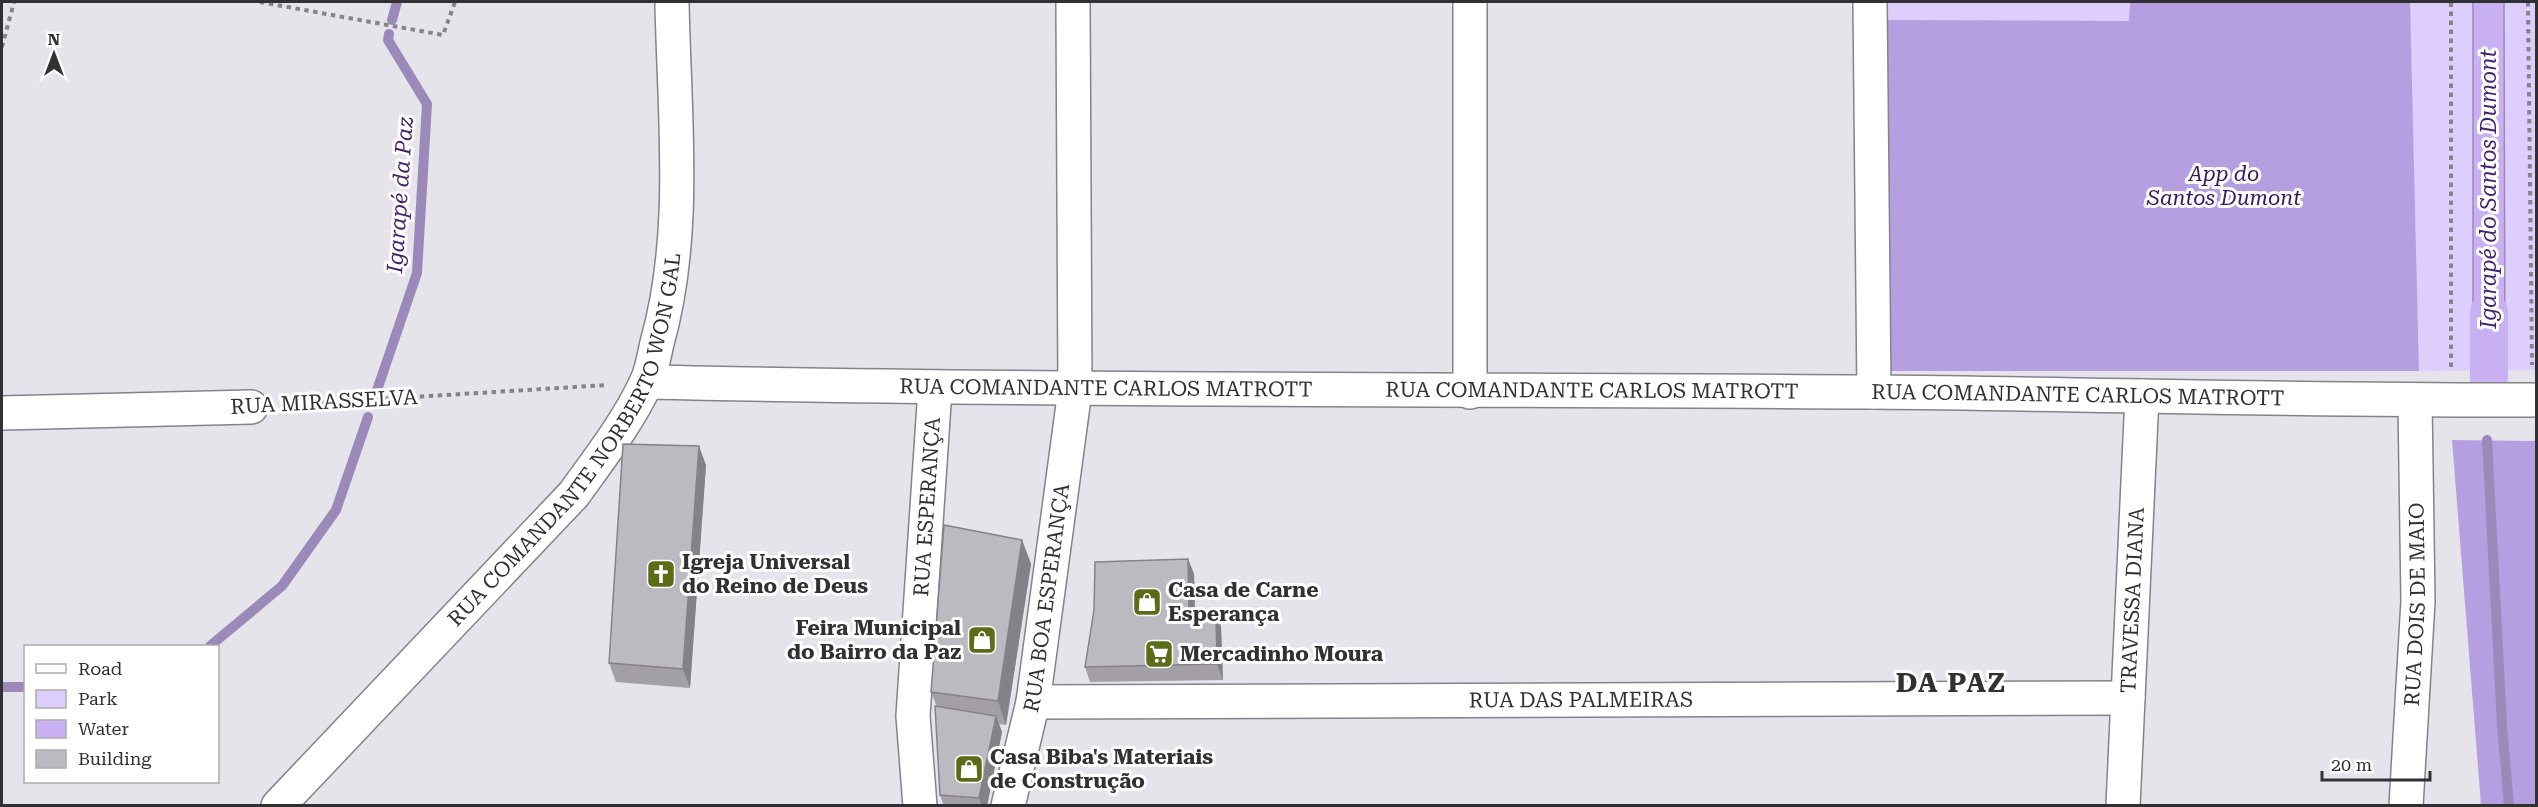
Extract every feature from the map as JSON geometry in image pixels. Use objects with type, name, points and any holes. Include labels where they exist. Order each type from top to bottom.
[{"type":"street","name":"RUA COMANDANTE NORBERTO WON GAL","points":[[278,806],[574,494],[614,437],[647,382],[664,321],[673,257],[676,180],[672,2]]},
{"type":"street","name":"RUA BOA ESPERANÇA","points":[[1008,806],[1033,702],[1075,390],[1073,2]]},
{"type":"street","points":[[1470,2],[1470,392]]},
{"type":"street","points":[[1870,2],[1874,392]]},
{"type":"street","name":"RUA COMANDANTE CARLOS MATROTT","points":[[647,382],[935,389],[1874,392],[2422,401],[2534,387]]},
{"type":"street","name":"RUA ESPERANÇA","points":[[920,806],[913,716],[935,389]]},
{"type":"street","name":"TRAVESSA DIANA","points":[[2123,806],[2142,396]]},
{"type":"street","name":"RUA DOIS DE MAIO","points":[[2406,806],[2418,601],[2422,401]]},
{"type":"street","name":"RUA MIRASSELVA","points":[[2,413],[251,407]]},
{"type":"street","name":"RUA DAS PALMEIRAS","points":[[1033,702],[2128,698]]},
{"type":"path","points":[[2,47],[14,2]]},
{"type":"path","points":[[260,2],[442,35],[455,2]]},
{"type":"path","points":[[2451,2],[2451,371]]},
{"type":"path","points":[[2528,2],[2534,387]]},
{"type":"path","points":[[2532,319],[2536,312]]},
{"type":"path","name":"RUA MIRASSELVA","points":[[251,407],[647,382]]},
{"type":"green space","points":[[1879,2],[2536,2],[2536,370],[2419,371],[2415,204],[1879,199]]},
{"type":"green space","name":"App do Santos Dumont","points":[[2130,2],[2410,2],[2419,371],[1874,371],[1884,20],[2129,21]]},
{"type":"green space","points":[[2452,440],[2536,441],[2536,805],[2481,805]]},
{"type":"water","points":[[2473,2],[2504,2],[2505,370],[2473,359]]},
{"type":"building","name":"Igreja Universal do Reino de Deus","points":[[623,444],[699,446],[683,669],[609,663]]},
{"type":"building","name":"Feira Municipal do Bairro da Paz","points":[[944,525],[1022,540],[998,701],[931,692]]},
{"type":"building","points":[[1188,559],[1189,610],[1216,612],[1217,664],[1085,667],[1094,610],[1095,562]]},
{"type":"building","name":"Casa Biba's Materiais de Construção","points":[[935,706],[996,716],[979,798],[940,795]]},
{"type":"waterway","name":"Igarapé da Paz","points":[[392,20],[397,2]]},
{"type":"waterway","name":"Igarapé da Paz","points":[[374,399],[417,273],[427,104],[388,40],[389,34]]},
{"type":"waterway","name":"Igarapé do Santos Dumont","points":[[2489,312],[2489,377]]},
{"type":"waterway","name":"Igarapé da Paz","points":[[211,645],[282,586],[336,510],[368,417]]},
{"type":"waterway","name":"Igarapé do Santos Dumont","points":[[2487,440],[2502,725],[2509,806]]},
{"type":"waterway","name":"Igarapé da Paz","points":[[2,687],[24,687]]},
{"type":"place","name":"Igreja Universal do Reino de Deus","points":[[661,574]]},
{"type":"place","name":"Casa de Carne Esperança","points":[[1147,602]]},
{"type":"place","name":"Feira Municipal do Bairro da Paz","points":[[982,640]]},
{"type":"place","name":"Mercadinho Moura","points":[[1159,654]]},
{"type":"place","name":"Casa Biba's Materiais de Construção","points":[[969,769]]},
{"type":"district","name":"DA PAZ","points":[[1951,683]]}]
